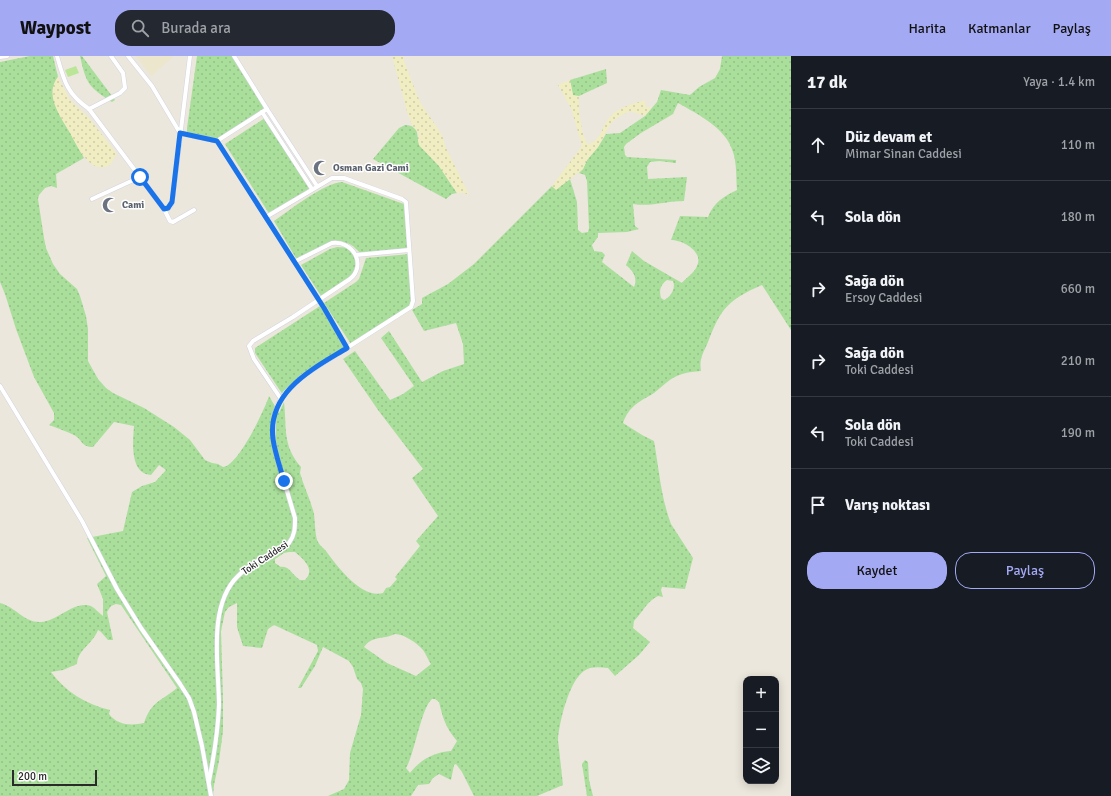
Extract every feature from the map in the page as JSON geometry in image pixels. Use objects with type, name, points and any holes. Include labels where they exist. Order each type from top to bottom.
[{"type":"street","points":[[0,57],[7,56]]},
{"type":"street","points":[[56,56],[67,88],[77,101],[89,109],[164,209],[170,221],[172,222],[194,210]]},
{"type":"street","points":[[89,109],[120,93],[125,88],[123,73],[111,56]]},
{"type":"street","points":[[128,56],[152,86],[180,133],[217,141],[324,308],[347,348]]},
{"type":"street","points":[[164,209],[170,207],[172,202],[190,56]]},
{"type":"street","points":[[234,56],[317,186]]},
{"type":"street","points":[[217,141],[267,109]]},
{"type":"street","points":[[262,112],[312,189]]},
{"type":"street","points":[[92,199],[140,177]]},
{"type":"street","points":[[266,217],[332,178],[344,178],[402,199],[406,202],[409,250],[356,255]]},
{"type":"street","points":[[281,399],[254,358],[249,346],[253,341],[353,276],[357,266],[356,255],[352,250],[344,244],[334,242],[294,262]]},
{"type":"street","name":"Toki Caddesi","points":[[209,781],[218,730],[219,705],[216,637],[222,604],[229,588],[237,576],[289,544],[295,529],[295,518],[276,454],[273,438],[274,416],[278,404],[285,393],[303,376],[411,307],[413,301],[409,250]]},
{"type":"street","points":[[0,386],[82,521],[116,589],[189,698],[194,712],[211,796]]},
{"type":"shaded area","points":[[136,56],[174,56],[151,76]]},
{"type":"green space","points":[[30,56],[53,56],[58,77],[54,84],[53,91],[55,105],[84,158],[56,174],[57,188],[51,186],[45,188],[39,195],[38,199],[46,248],[53,264],[60,274],[77,289],[80,296],[88,329],[88,361],[98,379],[113,393],[144,408],[174,427],[190,440],[205,460],[223,467],[236,458],[243,448],[262,413],[269,396],[279,413],[284,402],[286,436],[291,451],[301,467],[300,473],[314,514],[317,540],[336,565],[350,580],[366,591],[375,594],[383,593],[386,588],[390,587],[397,579],[395,577],[420,546],[416,541],[438,516],[412,478],[423,469],[378,410],[343,359],[355,351],[390,400],[403,394],[414,386],[381,338],[389,331],[422,382],[443,371],[464,364],[463,344],[456,323],[424,331],[412,310],[422,304],[422,298],[448,284],[474,264],[552,186],[556,189],[570,179],[577,202],[578,230],[582,233],[588,232],[587,181],[585,175],[579,173],[606,134],[620,133],[645,116],[657,102],[661,90],[690,95],[699,87],[715,78],[720,69],[722,56],[791,56],[791,330],[762,285],[750,290],[727,306],[717,321],[702,356],[701,371],[674,377],[654,393],[631,408],[625,417],[623,423],[654,441],[663,494],[671,524],[693,558],[685,589],[662,587],[661,590],[663,597],[658,596],[654,598],[634,621],[633,628],[650,642],[639,655],[615,676],[608,668],[598,667],[586,669],[574,684],[569,693],[560,723],[558,740],[563,785],[537,796],[474,796],[462,772],[456,764],[454,765],[451,780],[439,774],[433,778],[429,784],[418,785],[411,796],[328,796],[344,789],[349,780],[350,753],[361,715],[363,689],[361,683],[357,679],[353,667],[349,661],[323,647],[315,666],[301,688],[298,688],[318,651],[317,645],[274,625],[268,629],[262,648],[243,646],[237,627],[237,603],[229,607],[225,612],[221,631],[223,731],[213,796],[0,796],[0,603],[35,622],[47,621],[72,608],[85,605],[91,606],[103,616],[103,599],[97,584],[106,576],[87,538],[123,531],[132,492],[142,486],[155,482],[166,470],[159,465],[151,475],[144,473],[139,469],[136,463],[133,447],[134,426],[114,422],[93,447],[89,447],[74,435],[49,425],[54,420],[54,413],[34,377],[0,282],[0,62]],"holes":[[[678,103],[711,123],[724,136],[733,152],[736,166],[737,190],[720,200],[713,207],[708,217],[680,216],[671,240],[681,242],[691,248],[698,256],[697,266],[682,283],[644,261],[632,251],[626,265],[634,275],[634,287],[602,262],[605,255],[602,252],[594,251],[592,245],[598,237],[598,233],[627,232],[639,229],[635,226],[633,204],[646,205],[684,201],[687,177],[648,179],[647,167],[650,162],[659,161],[676,163],[676,160],[627,157],[625,155],[624,147],[626,144],[641,133],[673,114]],[[667,280],[673,281],[674,284],[669,297],[664,300],[661,298],[660,293],[663,284]],[[295,552],[307,564],[309,568],[308,576],[305,580],[300,580],[289,569],[281,567],[275,563],[275,559],[284,553]],[[116,604],[121,605],[177,688],[154,705],[147,715],[144,723],[125,724],[112,718],[109,714],[110,710],[84,701],[63,686],[51,672],[63,670],[77,664],[80,654],[93,639],[98,630],[108,640],[113,640],[107,612],[111,606]],[[399,634],[414,642],[423,650],[431,664],[416,676],[387,663],[364,647],[367,643],[374,639]],[[432,699],[439,702],[445,723],[457,741],[451,751],[433,755],[418,764],[410,773],[406,768],[425,711]]]},
{"type":"green space","points":[[80,56],[82,56],[115,100],[112,102],[89,84]]},
{"type":"green space","points":[[197,56],[234,56],[267,109],[220,140],[189,134],[187,132],[187,128]]},
{"type":"green space","points":[[76,66],[79,73],[68,77],[65,70]]},
{"type":"green space","points":[[606,69],[607,83],[579,96],[573,96],[570,80]]},
{"type":"green space","points":[[265,118],[311,189],[270,215],[225,144]]},
{"type":"green space","points":[[405,125],[414,127],[417,132],[420,146],[439,166],[457,193],[452,194],[446,199],[373,159],[399,128]]},
{"type":"green space","points":[[342,182],[404,204],[410,249],[362,254],[352,245],[342,242],[329,245],[297,260],[274,221],[317,192],[326,187]]},
{"type":"green space","points":[[337,247],[352,251],[356,263],[356,274],[323,299],[301,265],[330,249]]},
{"type":"green space","points":[[410,254],[413,304],[351,344],[324,303],[359,279],[366,258]]},
{"type":"green space","points":[[320,306],[346,348],[306,374],[283,395],[255,353],[255,348]]},
{"type":"green space","points":[[585,760],[588,762],[589,780],[593,796],[587,796],[582,764]]},
{"type":"sand","points":[[392,56],[404,56],[404,61],[420,102],[442,135],[446,148],[469,195],[457,193],[439,166],[419,145],[419,135],[413,127],[408,115]]},
{"type":"sand","points":[[58,77],[70,100],[89,118],[117,154],[110,165],[103,167],[96,166],[90,163],[80,151],[55,105],[53,90],[54,84]]},
{"type":"sand","points":[[570,80],[573,95],[579,96],[582,129],[588,144],[593,142],[599,136],[608,119],[619,110],[645,100],[646,107],[652,107],[645,116],[630,111],[611,123],[598,147],[587,160],[583,169],[556,190],[552,186],[582,146],[571,108],[558,85]]},
{"type":"place","name":"Osman Gazi Cami","points":[[321,168]]},
{"type":"place","name":"Cami","points":[[110,205]]},
{"type":"route","points":[[140,177],[164,209],[168,208],[172,202],[180,133],[217,141],[324,308],[347,348],[303,376],[285,393],[278,404],[272,428],[276,454],[284,481]]}]
